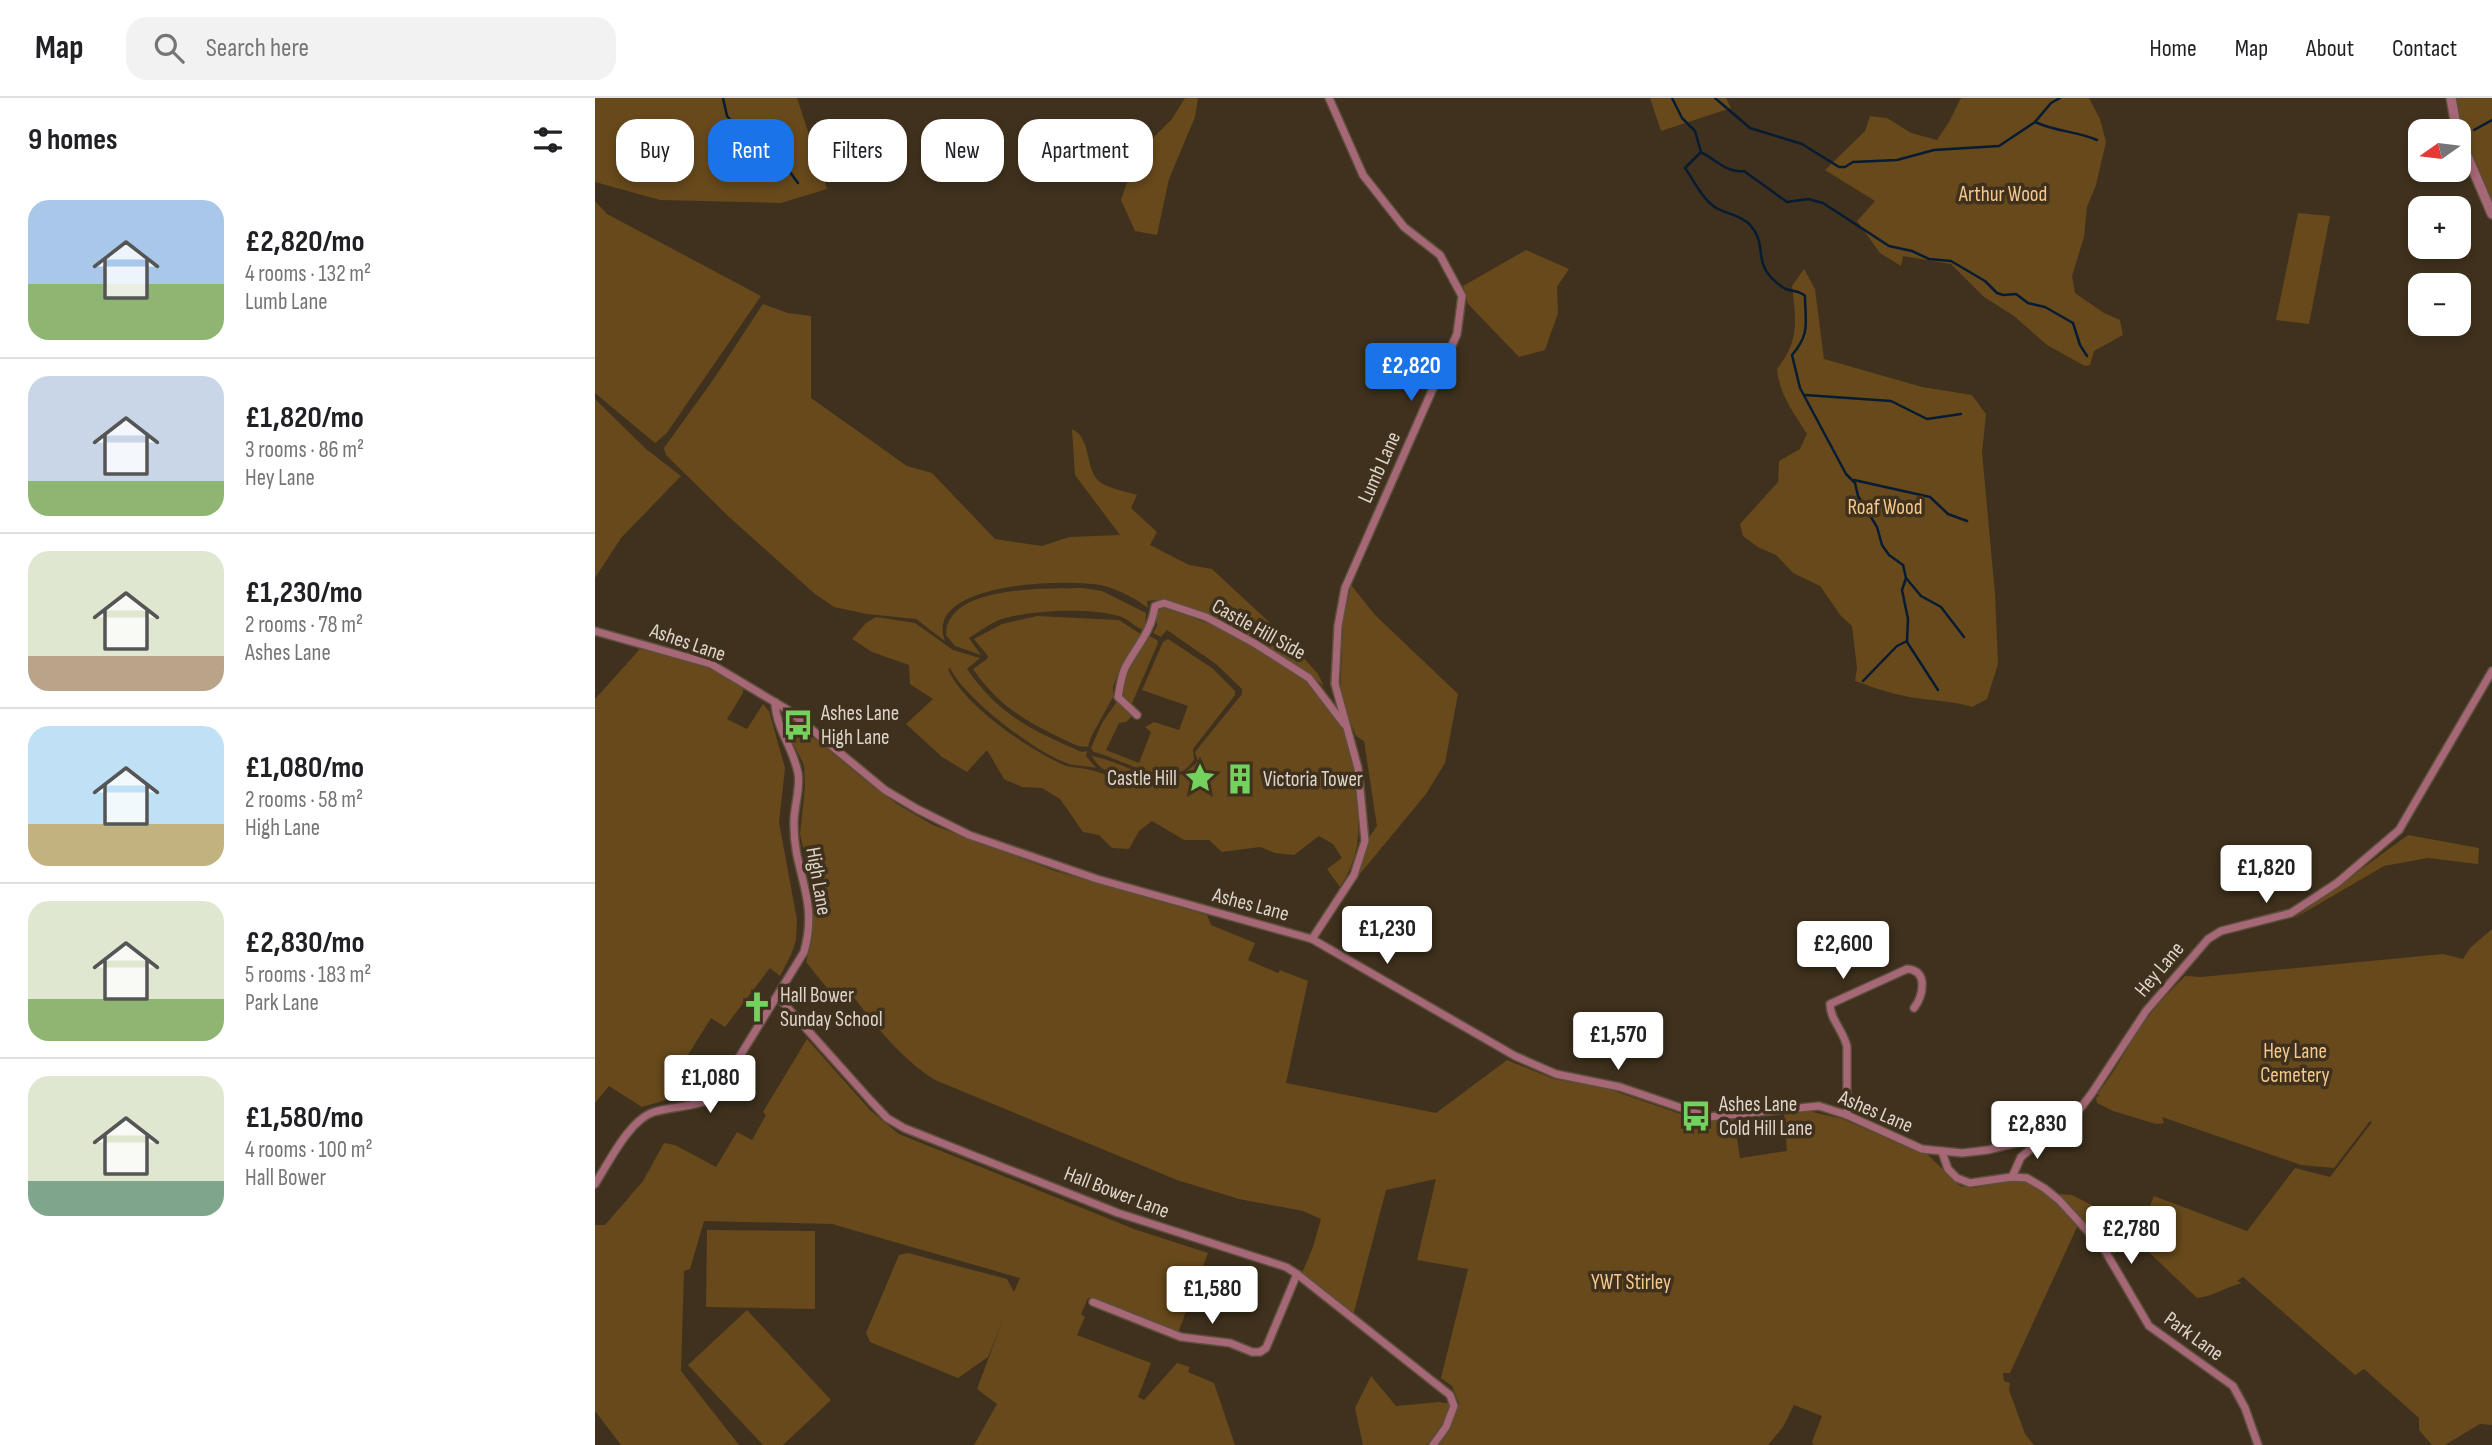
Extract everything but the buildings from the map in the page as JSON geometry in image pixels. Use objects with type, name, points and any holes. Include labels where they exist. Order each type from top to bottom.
[{"type":"street","name":"Lumb Lane","points":[[1329,98],[1363,175],[1403,227],[1440,255],[1462,296],[1457,334],[1345,588],[1338,626],[1335,684],[1341,712],[1348,727]]},
{"type":"street","points":[[2451,98],[2455,119]]},
{"type":"street","points":[[2471,165],[2492,214]]},
{"type":"street","name":"Castle Hill Side","points":[[1137,715],[1118,696],[1121,682],[1125,668],[1148,633],[1155,606],[1164,603],[1206,617],[1309,678],[1341,722],[1348,727],[1358,768],[1364,841],[1354,875],[1312,939]]},
{"type":"street","name":"Ashes Lane","points":[[595,631],[711,664],[788,710],[885,790],[969,835],[1097,879],[1312,939],[1483,1039],[1556,1074],[1620,1087],[1708,1117],[1819,1106],[1847,1115],[1922,1149],[1942,1152],[1988,1150],[2039,1139]]},
{"type":"street","name":"Hey Lane","points":[[2039,1139],[2066,1127],[2092,1093],[2146,1011],[2208,939],[2221,931],[2291,912],[2337,883],[2399,830],[2492,671]]},
{"type":"street","name":"High Lane","points":[[595,1184],[637,1120],[652,1112],[701,1104],[714,1098],[804,953],[809,934],[810,913],[793,823],[798,772],[780,731],[775,715],[775,702]]},
{"type":"street","points":[[1847,1115],[1847,1047],[1845,1036],[1833,1018],[1830,1003],[1907,969],[1913,969],[1923,980],[1920,1000],[1914,1009]]},
{"type":"street","name":"Hall Bower Lane","points":[[778,997],[887,1118],[904,1128],[1118,1213],[1286,1267],[1297,1274],[1450,1395],[1454,1406],[1446,1427],[1433,1445]]},
{"type":"street","points":[[2012,1177],[2021,1157],[2038,1143],[2039,1139]]},
{"type":"street","name":"Park Lane","points":[[1942,1152],[1948,1169],[1957,1178],[1970,1183],[2012,1177],[2027,1178],[2059,1200],[2105,1249],[2149,1326],[2233,1386],[2245,1408],[2259,1445]]},
{"type":"street","points":[[1093,1303],[1181,1337],[1230,1343],[1259,1352],[1266,1349],[1297,1274]]},
{"type":"green space","points":[[595,98],[797,98],[808,131],[808,182],[825,182],[827,189],[781,203],[660,200],[595,182]]},
{"type":"green space","points":[[1185,98],[1198,98],[1195,117],[1169,179],[1157,235],[1135,231],[1121,200],[1127,182],[1153,182],[1153,138],[1172,119]]},
{"type":"green space","points":[[1650,98],[1726,98],[1731,108],[1661,131]]},
{"type":"green space","name":"Arthur Wood","points":[[1961,98],[2089,98],[2100,119],[2106,142],[2096,185],[2087,207],[2084,237],[2072,276],[2075,293],[2104,313],[2120,320],[2123,335],[2094,351],[2090,365],[2085,366],[2047,345],[2014,316],[1984,297],[1951,264],[1903,256],[1901,266],[1880,253],[1857,221],[1875,201],[1825,170],[1865,131],[1870,116],[1887,118],[1911,133],[1937,140]]},
{"type":"green space","points":[[2456,98],[2492,98],[2492,201],[2471,151],[2471,119],[2461,119]]},
{"type":"green space","points":[[595,201],[607,214],[761,296],[666,434],[655,443],[595,393]]},
{"type":"green space","points":[[2298,213],[2330,216],[2309,324],[2276,320]]},
{"type":"green space","points":[[1526,250],[1569,269],[1557,287],[1558,313],[1545,350],[1519,357],[1468,304],[1463,286]]},
{"type":"green space","name":"Roaf Wood","points":[[1804,269],[1815,289],[1824,359],[1922,387],[1972,395],[1986,414],[1982,452],[1995,594],[1998,664],[1987,699],[1972,707],[1900,695],[1855,681],[1857,668],[1852,626],[1841,616],[1820,586],[1793,573],[1776,555],[1743,536],[1740,524],[1778,482],[1779,461],[1800,449],[1807,434],[1784,395],[1777,369],[1793,339],[1795,320],[1792,286]]},
{"type":"green space","points":[[763,304],[788,313],[811,316],[811,398],[907,466],[932,473],[995,539],[1042,546],[1069,537],[1120,535],[1075,475],[1072,429],[1078,433],[1096,478],[1109,487],[1137,495],[1131,508],[1157,532],[1150,545],[1189,565],[1212,569],[1283,635],[1318,674],[1324,686],[1261,641],[1208,614],[1165,599],[1147,601],[1148,608],[1128,595],[1105,586],[1034,584],[977,595],[956,606],[944,621],[945,641],[916,619],[867,614],[834,607],[815,594],[728,516],[666,455],[664,448]]},
{"type":"green space","points":[[595,399],[646,449],[681,476],[621,538],[595,578]]},
{"type":"green space","points":[[1351,585],[1375,615],[1458,694],[1445,763],[1426,794],[1359,875],[1368,839],[1377,826],[1364,741],[1356,736],[1340,697],[1343,623]]},
{"type":"green space","points":[[1083,588],[1102,591],[1146,613],[1145,630],[1122,617],[1109,614],[1062,611],[1015,616],[989,625],[969,638],[981,655],[955,646],[946,635],[950,618],[963,606],[980,598],[1025,590]]},
{"type":"green space","points":[[1163,608],[1243,639],[1293,671],[1314,690],[1332,712],[1346,737],[1350,751],[1358,820],[1355,853],[1340,887],[1327,869],[1342,858],[1333,844],[1319,836],[1294,855],[1275,853],[1260,847],[1222,852],[1209,840],[1184,840],[1152,821],[1139,831],[1129,849],[1112,848],[1099,835],[1083,832],[1060,799],[1042,788],[1022,787],[1004,779],[987,750],[967,772],[942,757],[906,724],[933,699],[910,684],[909,665],[872,652],[852,639],[866,623],[876,617],[915,623],[953,650],[980,658],[967,669],[991,698],[1017,720],[1082,752],[1087,751],[1086,756],[1096,768],[1069,764],[1021,737],[985,709],[950,668],[948,669],[967,697],[998,725],[1033,749],[1064,765],[1098,772],[1132,786],[1132,782],[1102,768],[1092,756],[1160,778],[1186,772],[1198,761],[1195,752],[1242,694],[1242,689],[1216,664],[1167,630],[1161,637],[1153,633],[1157,626],[1156,612]]},
{"type":"green space","points":[[1037,616],[1119,620],[1142,635],[1118,674],[1113,687],[1113,697],[1088,747],[1078,746],[1019,715],[995,696],[973,669],[988,656],[974,639],[1002,624]]},
{"type":"green space","points":[[1149,636],[1158,643],[1130,708],[1132,716],[1126,722],[1119,723],[1106,750],[1139,763],[1151,732],[1145,727],[1154,722],[1179,730],[1188,706],[1142,690],[1163,642],[1168,639],[1212,668],[1235,691],[1235,695],[1193,749],[1194,760],[1185,770],[1172,775],[1138,768],[1094,752],[1091,748],[1102,723],[1122,694],[1129,670]]},
{"type":"green space","points":[[640,649],[707,667],[732,680],[743,689],[743,693],[727,719],[747,729],[763,704],[769,711],[785,768],[779,822],[797,920],[796,940],[780,976],[770,968],[725,1027],[711,1018],[683,1063],[665,1064],[666,1100],[642,1107],[609,1086],[595,1103],[595,699]]},
{"type":"green space","name":"YWT Stirley","points":[[789,717],[871,785],[933,825],[1055,871],[1207,915],[1211,925],[1255,943],[1248,960],[1278,973],[1280,970],[1308,981],[1286,1083],[1436,1113],[1507,1060],[1554,1079],[1608,1089],[1701,1121],[1734,1120],[1740,1158],[1787,1151],[1784,1113],[1804,1110],[1843,1119],[1913,1150],[1926,1153],[1960,1186],[1974,1188],[2014,1179],[2026,1181],[2040,1189],[2057,1201],[2078,1225],[2010,1373],[2003,1373],[2004,1381],[2010,1383],[2009,1390],[2025,1434],[2034,1445],[1814,1445],[1812,1442],[1822,1416],[1794,1405],[1783,1427],[1768,1445],[1436,1445],[1451,1424],[1459,1403],[1452,1386],[1441,1378],[1468,1269],[1417,1260],[1436,1179],[1386,1190],[1353,1316],[1302,1273],[1321,1219],[1303,1211],[1239,1199],[1177,1180],[935,1080],[922,1071],[887,1038],[846,987],[831,993],[806,962],[813,935],[813,912],[811,884],[800,834],[805,786],[804,765],[782,722]]},
{"type":"green space","points":[[2408,835],[2479,848],[2478,864],[2428,858],[2384,866],[2293,919]]},
{"type":"green space","name":"Hey Lane Cemetery","points":[[2492,929],[2492,1425],[2480,1424],[2445,1445],[2432,1445],[2419,1430],[2419,1418],[2364,1369],[2355,1375],[2243,1277],[2237,1281],[2242,1283],[2197,1298],[2135,1239],[2114,1254],[2059,1194],[2072,1195],[2140,1230],[2154,1196],[2247,1231],[2295,1168],[2330,1177],[2372,1122],[2370,1121],[2334,1168],[2301,1165],[2162,1117],[2164,1123],[2156,1124],[2113,1111],[2097,1103],[2096,1097],[2100,1096],[2097,1094],[2152,1012],[2185,976],[2201,977],[2443,954],[2463,959],[2470,948]]},
{"type":"green space","points":[[807,1039],[871,1111],[899,1134],[1134,1229],[1208,1253],[1178,1333],[1088,1298],[1081,1314],[1085,1317],[1077,1335],[1151,1363],[1138,1397],[1144,1400],[1177,1363],[1190,1367],[1188,1372],[1214,1383],[1235,1445],[974,1445],[997,1404],[977,1389],[1004,1317],[988,1357],[958,1378],[870,1342],[866,1333],[899,1255],[908,1253],[1007,1279],[1014,1292],[1020,1278],[832,1224],[704,1221],[690,1269],[684,1271],[681,1371],[739,1445],[621,1445],[595,1411],[595,1225],[605,1225],[643,1181],[664,1143],[675,1145],[716,1167],[737,1132],[752,1140],[766,1115],[763,1112]]},
{"type":"green space","points":[[707,1230],[815,1231],[815,1309],[706,1307]]},
{"type":"green space","points":[[747,1310],[831,1400],[783,1445],[763,1445],[688,1365]]},
{"type":"green space","points":[[1371,1376],[1396,1406],[1439,1402],[1451,1404],[1442,1424],[1427,1445],[1363,1445],[1355,1408]]},
{"type":"waterway","points":[[723,98],[727,116],[742,133],[773,149],[798,183]]},
{"type":"waterway","points":[[1672,98],[1682,118],[1695,131],[1701,152],[1685,168],[1700,191],[1713,206],[1748,223],[1757,236],[1762,262],[1769,275],[1784,288],[1805,296],[1804,334],[1792,355],[1800,388],[1846,474],[1855,483],[1858,496],[1877,527],[1882,545],[1889,555],[1903,565],[1906,578],[1902,590],[1908,619],[1907,641],[1897,646],[1863,681]]},
{"type":"waterway","points":[[1715,98],[1750,128],[1802,144],[1839,167],[1853,162],[1897,160],[1934,150],[1999,146],[2035,122],[2051,103],[2060,98]]},
{"type":"waterway","points":[[2474,130],[2492,120]]},
{"type":"waterway","points":[[2035,122],[2097,140]]},
{"type":"waterway","points":[[1702,153],[1727,168],[1744,171],[1787,202],[1808,199],[1823,203],[1889,246],[1912,251],[1929,259],[1951,261],[1985,281],[1997,293],[2016,294],[2028,303],[2045,307],[2073,323],[2080,345],[2087,356]]},
{"type":"waterway","points":[[1805,395],[1891,401],[1927,419],[1961,414]]},
{"type":"waterway","points":[[1854,480],[1930,497],[1948,514],[1967,521]]},
{"type":"waterway","points":[[1906,578],[1921,596],[1941,607],[1964,637]]},
{"type":"waterway","points":[[1907,642],[1938,690]]},
{"type":"place","name":"Ashes Lane High Lane","points":[[798,725]]},
{"type":"place","name":"Castle Hill","points":[[1200,778]]},
{"type":"place","name":"Victoria Tower","points":[[1240,779]]},
{"type":"place","name":"Hall Bower Sunday School","points":[[757,1007]]},
{"type":"place","name":"Ashes Lane Cold Hill Lane","points":[[1696,1116]]}]
